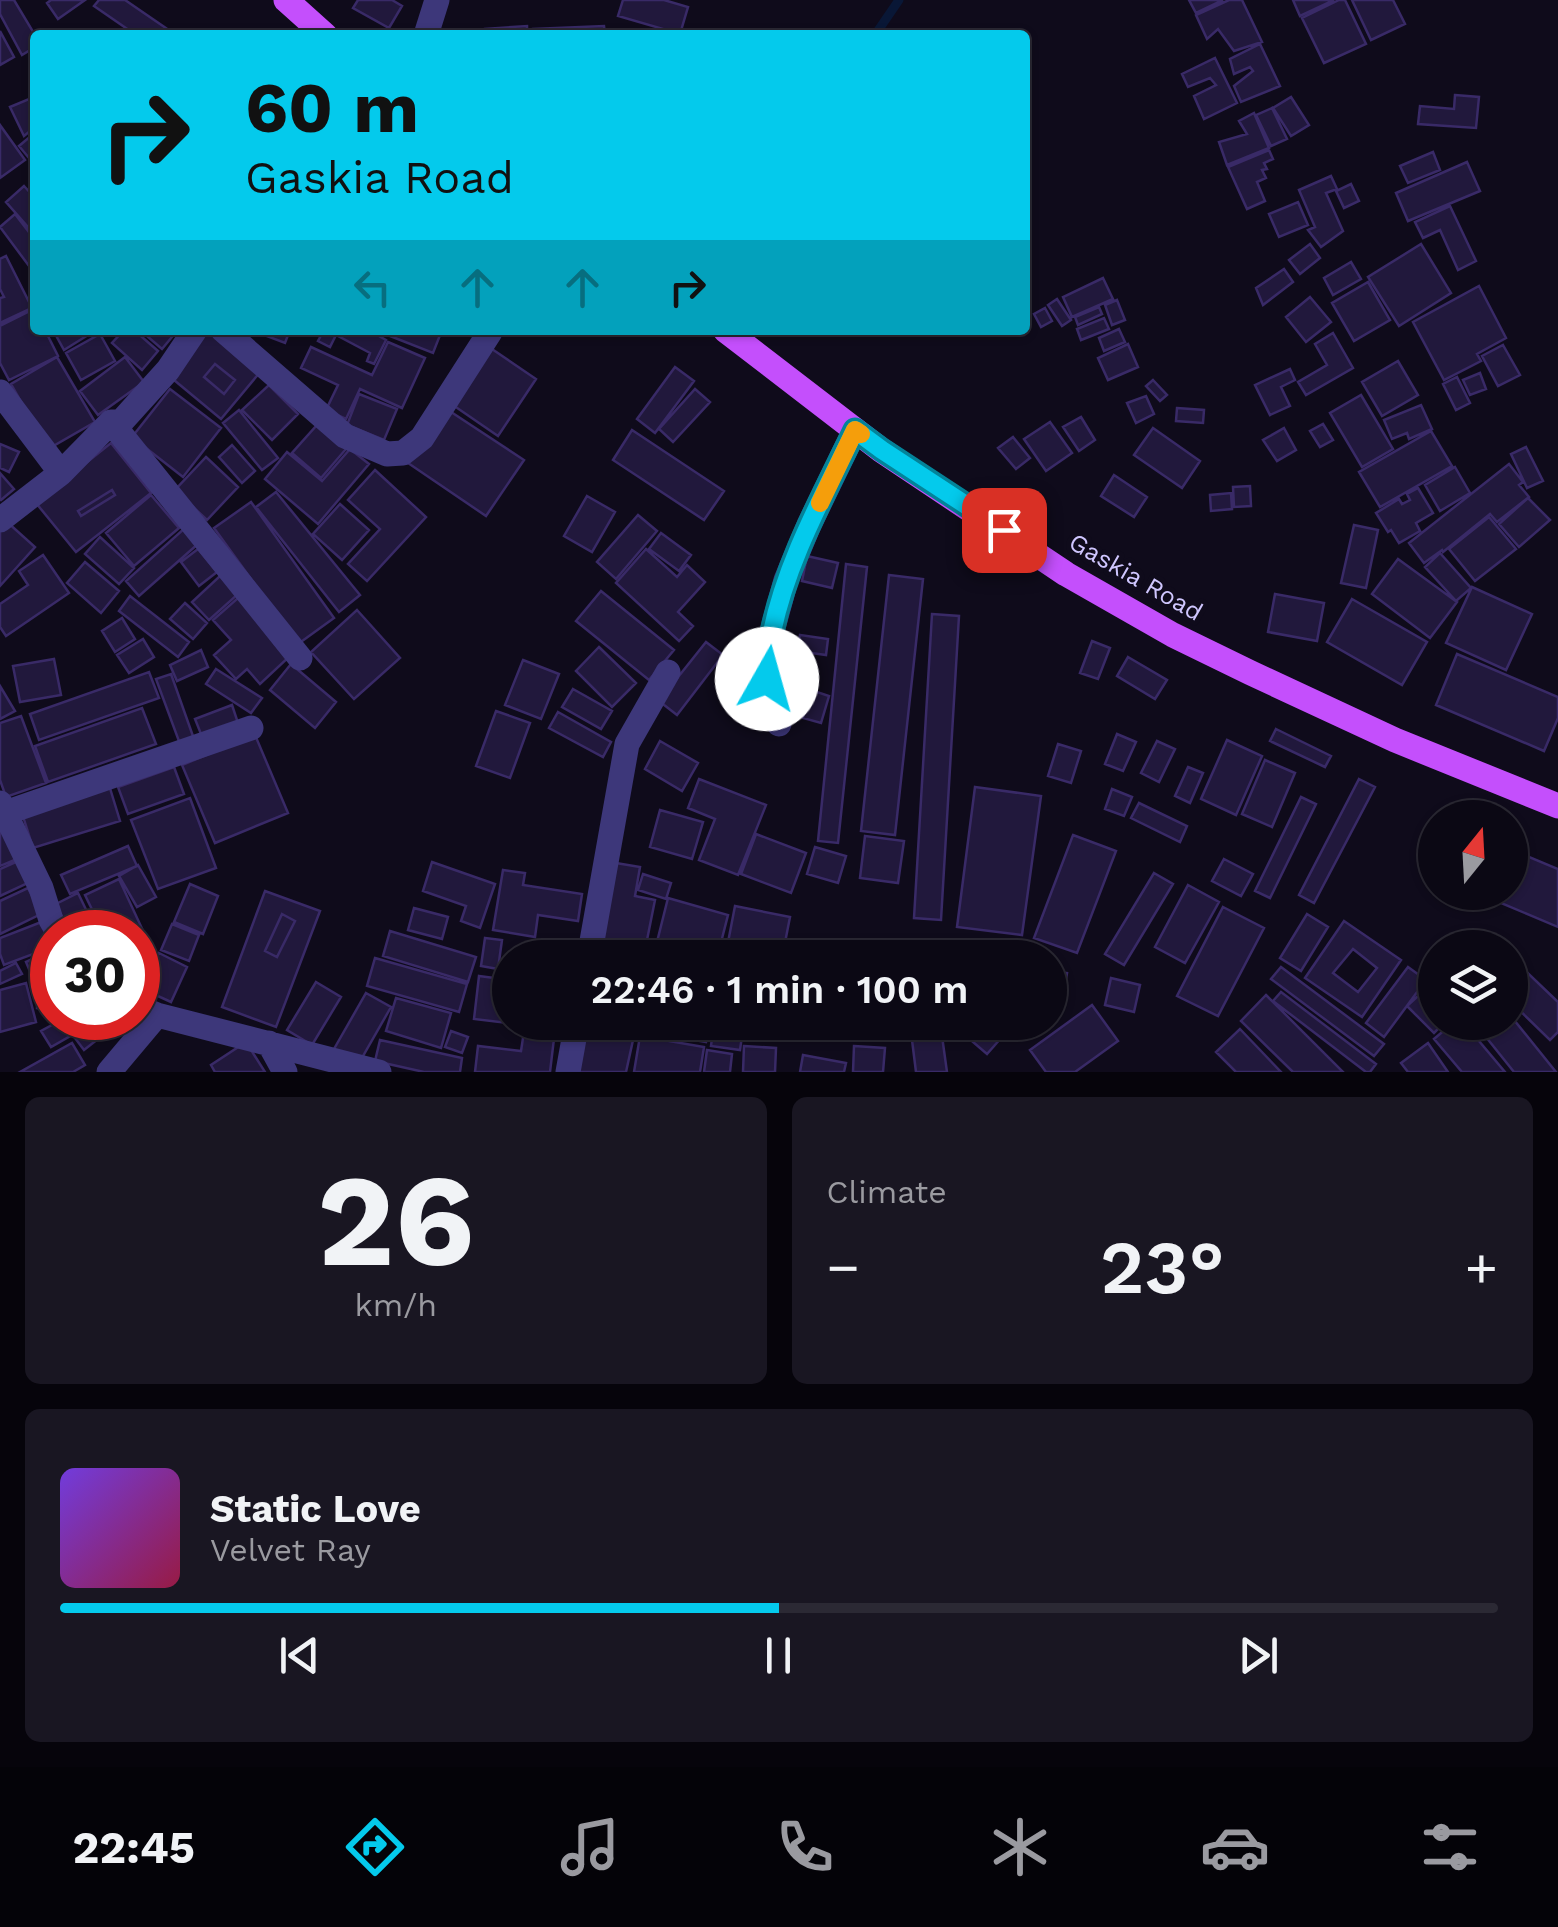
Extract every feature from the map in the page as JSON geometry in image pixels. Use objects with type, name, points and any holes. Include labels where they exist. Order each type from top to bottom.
[{"type":"main road","points":[[286,0],[319,30]]},
{"type":"main road","name":"Gaskia Road","points":[[732,335],[882,450],[1066,574],[1173,635],[1395,740],[1558,806]]},
{"type":"street","points":[[428,30],[437,0]]},
{"type":"street","points":[[0,520],[61,474],[112,422],[121,422],[168,370],[192,335]]},
{"type":"street","points":[[228,335],[345,436],[386,454],[403,454],[422,438],[488,335]]},
{"type":"street","points":[[0,392],[61,474]]},
{"type":"street","points":[[112,422],[300,658]]},
{"type":"street","points":[[779,724],[767,679],[772,635],[786,580],[855,430]]},
{"type":"street","points":[[591,940],[627,744],[668,672]]},
{"type":"street","points":[[48,910],[42,888],[2,808],[251,728]]},
{"type":"street","points":[[160,1014],[379,1072]]},
{"type":"street","points":[[109,1072],[129,1040]]},
{"type":"street","points":[[568,1072],[574,1040]]},
{"type":"street","points":[[269,1043],[285,1072]]},
{"type":"building","points":[[0,0],[14,0],[32,30],[30,50],[22,55],[0,14]]},
{"type":"building","points":[[85,0],[58,19],[47,3]]},
{"type":"building","points":[[99,0],[125,0],[169,30],[129,30],[94,6]]},
{"type":"building","points":[[358,0],[392,0],[402,6],[389,28],[353,8]]},
{"type":"building","points":[[623,0],[664,0],[688,7],[681,30],[666,30],[618,16]]},
{"type":"building","points":[[1189,0],[1223,0],[1196,13]]},
{"type":"building","points":[[1229,0],[1242,0],[1262,42],[1234,51],[1218,29],[1207,39],[1196,15]]},
{"type":"building","points":[[1293,0],[1334,0],[1300,16]]},
{"type":"building","points":[[1345,0],[1366,44],[1324,63],[1302,18]]},
{"type":"building","points":[[1352,0],[1393,0],[1405,24],[1371,40]]},
{"type":"building","points":[[527,26],[527,30],[485,29]]},
{"type":"building","points":[[604,26],[604,30],[533,30]]},
{"type":"building","points":[[0,31],[14,57],[0,65]]},
{"type":"building","points":[[1260,44],[1280,86],[1241,102],[1234,86],[1253,71],[1250,67],[1234,74],[1230,59]]},
{"type":"building","points":[[1215,58],[1237,103],[1204,119],[1194,96],[1216,85],[1210,78],[1188,87],[1182,74]]},
{"type":"building","points":[[1455,95],[1479,97],[1476,128],[1418,124],[1420,106],[1454,109]]},
{"type":"building","points":[[1291,97],[1309,125],[1291,136],[1273,108]]},
{"type":"building","points":[[30,101],[30,131],[24,136],[10,107]]},
{"type":"building","points":[[1272,108],[1287,139],[1271,146],[1256,115]]},
{"type":"building","points":[[1254,113],[1269,148],[1227,165],[1219,142],[1247,134],[1239,121]]},
{"type":"building","points":[[0,125],[25,160],[0,178]]},
{"type":"building","points":[[30,137],[30,159],[19,146]]},
{"type":"building","points":[[1269,150],[1273,159],[1264,163],[1266,178],[1257,182],[1265,201],[1247,209],[1228,167]]},
{"type":"building","points":[[1433,152],[1440,170],[1408,183],[1400,166]]},
{"type":"building","points":[[1467,162],[1480,191],[1408,221],[1396,193]]},
{"type":"building","points":[[1331,176],[1337,189],[1326,193],[1343,231],[1321,247],[1308,230],[1315,227],[1299,190]]},
{"type":"building","points":[[1351,184],[1359,201],[1344,208],[1336,191]]},
{"type":"building","points":[[24,186],[30,193],[30,229],[6,202]]},
{"type":"building","points":[[1298,202],[1308,225],[1279,237],[1269,214]]},
{"type":"building","points":[[1450,206],[1476,261],[1458,270],[1440,230],[1423,238],[1415,222]]},
{"type":"building","points":[[15,214],[30,234],[30,267],[0,227]]},
{"type":"building","points":[[1310,244],[1320,258],[1300,274],[1289,260]]},
{"type":"building","points":[[1421,244],[1451,293],[1399,326],[1368,277]]},
{"type":"building","points":[[6,256],[30,309],[0,323],[0,298],[4,297],[0,289],[0,259]]},
{"type":"building","points":[[1351,262],[1361,279],[1333,295],[1324,278]]},
{"type":"building","points":[[1284,269],[1293,282],[1263,305],[1256,288]]},
{"type":"building","points":[[1103,278],[1113,299],[1072,317],[1063,297]]},
{"type":"building","points":[[1368,282],[1390,320],[1354,341],[1332,303]]},
{"type":"building","points":[[1479,286],[1506,338],[1477,354],[1481,361],[1444,380],[1413,322]]},
{"type":"building","points":[[1310,297],[1331,322],[1306,342],[1286,317]]},
{"type":"building","points":[[1057,299],[1071,320],[1062,326],[1048,305]]},
{"type":"building","points":[[1117,300],[1125,320],[1112,325],[1105,305]]},
{"type":"building","points":[[1099,307],[1102,314],[1078,325],[1075,317]]},
{"type":"building","points":[[1045,308],[1052,321],[1041,327],[1034,314]]},
{"type":"building","points":[[30,311],[30,335],[48,335],[58,356],[9,380],[0,363],[0,326]]},
{"type":"building","points":[[1104,318],[1109,329],[1081,340],[1077,329]]},
{"type":"building","points":[[1119,329],[1125,342],[1104,351],[1099,338]]},
{"type":"building","points":[[1333,333],[1353,368],[1306,395],[1298,382],[1327,365],[1315,344]]},
{"type":"building","points":[[56,335],[88,335],[64,350]]},
{"type":"building","points":[[101,335],[115,361],[81,380],[66,353]]},
{"type":"building","points":[[119,335],[140,335],[158,351],[142,370],[112,343]]},
{"type":"building","points":[[146,335],[174,335],[162,349]]},
{"type":"building","points":[[202,335],[216,335],[261,371],[221,419],[168,375]],"holes":[[[215,364],[235,380],[224,394],[204,377]]]},
{"type":"building","points":[[264,335],[288,335],[285,343]]},
{"type":"building","points":[[321,335],[336,335],[330,347],[318,341]]},
{"type":"building","points":[[336,335],[377,335],[386,340],[374,364],[367,361],[370,353]]},
{"type":"building","points":[[388,335],[440,335],[433,353]]},
{"type":"building","points":[[388,342],[425,358],[402,408],[360,389],[346,419],[326,410],[338,385],[301,368],[311,347],[372,375]]},
{"type":"building","points":[[1128,344],[1138,367],[1108,380],[1098,358]]},
{"type":"building","points":[[486,345],[536,379],[498,436],[447,401]]},
{"type":"building","points":[[1503,345],[1520,375],[1498,386],[1482,356]]},
{"type":"building","points":[[57,357],[95,422],[48,449],[11,384]]},
{"type":"building","points":[[125,357],[144,382],[98,415],[80,391]]},
{"type":"building","points":[[1398,361],[1418,395],[1382,416],[1362,382]]},
{"type":"building","points":[[215,364],[235,380],[224,394],[204,377]]},
{"type":"building","points":[[675,367],[694,381],[655,433],[637,419]]},
{"type":"building","points":[[1290,369],[1295,380],[1281,387],[1290,406],[1270,415],[1255,385]]},
{"type":"building","points":[[1480,373],[1486,389],[1470,395],[1463,380]]},
{"type":"building","points":[[1457,377],[1470,403],[1456,410],[1443,384]]},
{"type":"building","points":[[1153,380],[1167,395],[1160,401],[1146,386]]},
{"type":"building","points":[[269,385],[298,414],[272,440],[242,410]]},
{"type":"building","points":[[170,389],[221,428],[183,477],[132,437]]},
{"type":"building","points":[[695,389],[710,402],[673,442],[659,429]]},
{"type":"building","points":[[359,394],[397,409],[384,440],[347,425]]},
{"type":"building","points":[[1361,395],[1393,449],[1362,467],[1330,413]]},
{"type":"building","points":[[1146,396],[1154,414],[1136,423],[1127,403]]},
{"type":"building","points":[[1421,405],[1432,429],[1409,439],[1407,433],[1392,439],[1384,420]]},
{"type":"building","points":[[445,408],[524,460],[486,516],[408,463]]},
{"type":"building","points":[[1177,408],[1204,410],[1203,423],[1176,421]]},
{"type":"building","points":[[239,410],[278,458],[262,470],[223,423]]},
{"type":"building","points":[[1081,417],[1095,440],[1079,451],[1063,427]]},
{"type":"building","points":[[1050,422],[1072,453],[1046,471],[1024,439]]},
{"type":"building","points":[[1323,424],[1333,440],[1320,447],[1310,431]]},
{"type":"building","points":[[317,425],[346,449],[321,478],[292,453]]},
{"type":"building","points":[[1153,428],[1200,461],[1182,488],[1134,455]]},
{"type":"building","points":[[1284,428],[1296,450],[1277,461],[1263,440]]},
{"type":"building","points":[[632,430],[724,491],[704,520],[613,460]]},
{"type":"building","points":[[1431,431],[1452,466],[1380,507],[1359,472]]},
{"type":"building","points":[[1013,437],[1030,458],[1016,469],[998,448]]},
{"type":"building","points":[[111,443],[151,493],[76,552],[36,503]],"holes":[[[112,490],[115,495],[81,516],[78,511]]]},
{"type":"building","points":[[0,444],[19,452],[9,472],[0,468]]},
{"type":"building","points":[[232,445],[255,471],[242,483],[219,457]]},
{"type":"building","points":[[1526,447],[1543,481],[1527,488],[1511,454]]},
{"type":"building","points":[[350,449],[369,464],[318,524],[265,479],[287,452],[322,481]]},
{"type":"building","points":[[206,457],[238,487],[207,520],[175,490]]},
{"type":"building","points":[[1509,464],[1529,497],[1497,522],[1490,514],[1424,563],[1409,543]]},
{"type":"building","points":[[1455,467],[1470,493],[1440,511],[1425,485]]},
{"type":"building","points":[[375,470],[426,517],[367,581],[348,564],[380,529],[348,500]]},
{"type":"building","points":[[0,473],[14,489],[1,500],[0,499]]},
{"type":"building","points":[[1114,475],[1147,497],[1134,517],[1101,496]]},
{"type":"building","points":[[1250,486],[1251,506],[1234,507],[1233,487]]},
{"type":"building","points":[[1418,488],[1433,513],[1416,523],[1420,531],[1399,543],[1376,513],[1399,499],[1402,504],[1410,500],[1407,494]]},
{"type":"building","points":[[112,490],[115,495],[81,516],[78,511]]},
{"type":"building","points":[[276,492],[360,595],[339,612],[256,507]]},
{"type":"building","points":[[1231,493],[1232,509],[1211,511],[1210,495]]},
{"type":"building","points":[[151,495],[179,528],[134,566],[106,533]]},
{"type":"building","points":[[587,496],[615,512],[592,552],[564,536]]},
{"type":"building","points":[[1528,498],[1550,520],[1519,547],[1499,524]]},
{"type":"building","points":[[251,502],[334,618],[298,644],[214,528]]},
{"type":"building","points":[[340,504],[369,530],[342,560],[313,534]]},
{"type":"building","points":[[638,515],[657,531],[616,579],[597,562]]},
{"type":"building","points":[[1489,517],[1516,549],[1475,581],[1449,549]]},
{"type":"building","points":[[6,521],[35,547],[0,586],[0,527]]},
{"type":"building","points":[[1354,525],[1378,530],[1366,588],[1341,583]]},
{"type":"building","points":[[186,527],[199,543],[139,596],[126,581]]},
{"type":"building","points":[[661,533],[691,555],[679,571],[649,549]]},
{"type":"building","points":[[100,537],[134,568],[119,584],[85,554]]},
{"type":"building","points":[[198,549],[217,572],[199,586],[181,562]]},
{"type":"building","points":[[646,549],[677,577],[687,565],[705,582],[678,612],[693,626],[679,641],[616,583]]},
{"type":"building","points":[[1440,553],[1471,588],[1456,601],[1425,567]]},
{"type":"building","points":[[43,555],[69,593],[6,636],[0,627],[0,604],[28,585],[19,571]]},
{"type":"building","points":[[807,556],[838,563],[832,588],[802,581]]},
{"type":"building","points":[[1398,559],[1457,602],[1430,638],[1372,594]]},
{"type":"building","points":[[85,562],[119,591],[101,613],[67,583]]},
{"type":"building","points":[[846,564],[867,567],[838,843],[818,841]]},
{"type":"building","points":[[889,575],[923,579],[895,835],[861,831]]},
{"type":"building","points":[[220,576],[237,595],[209,620],[192,602]]},
{"type":"building","points":[[1472,587],[1532,614],[1506,670],[1446,643]]},
{"type":"building","points":[[601,591],[674,650],[649,680],[576,621]]},
{"type":"building","points":[[1275,594],[1324,603],[1317,641],[1268,632]]},
{"type":"building","points":[[130,596],[189,642],[178,657],[119,611]]},
{"type":"building","points":[[238,598],[290,656],[260,684],[247,669],[236,679],[214,655],[231,640],[213,620]]},
{"type":"building","points":[[1352,599],[1427,642],[1402,685],[1327,642]]},
{"type":"building","points":[[185,603],[207,623],[193,639],[170,619]]},
{"type":"building","points":[[357,610],[400,658],[354,699],[311,652]]},
{"type":"building","points":[[932,614],[959,616],[941,920],[914,918]]},
{"type":"building","points":[[122,618],[135,639],[115,652],[102,631]]},
{"type":"building","points":[[800,635],[828,639],[826,655],[797,651]]},
{"type":"building","points":[[143,639],[154,657],[129,673],[117,655]]},
{"type":"building","points":[[1092,641],[1110,648],[1098,679],[1080,673]]},
{"type":"building","points":[[706,642],[723,655],[677,715],[659,701]]},
{"type":"building","points":[[599,647],[636,683],[612,707],[576,671]]},
{"type":"building","points":[[201,650],[208,667],[177,681],[170,665]]},
{"type":"building","points":[[1457,654],[1558,697],[1558,718],[1544,751],[1436,705]]},
{"type":"building","points":[[1128,657],[1167,680],[1155,699],[1117,676]]},
{"type":"building","points":[[54,659],[61,695],[20,702],[13,666]]},
{"type":"building","points":[[523,660],[559,674],[541,719],[505,705]]},
{"type":"building","points":[[291,664],[336,702],[315,728],[270,690]]},
{"type":"building","points":[[216,669],[262,698],[251,713],[206,684]]},
{"type":"building","points":[[149,672],[159,698],[39,740],[30,714]]},
{"type":"building","points":[[171,674],[194,739],[180,744],[156,679]]},
{"type":"building","points":[[0,686],[15,711],[0,719]]},
{"type":"building","points":[[573,689],[612,711],[601,729],[562,707]]},
{"type":"building","points":[[811,690],[829,696],[821,723],[803,718]]},
{"type":"building","points":[[232,705],[239,726],[203,739],[195,719]]},
{"type":"building","points":[[142,708],[156,744],[48,782],[35,746]]},
{"type":"building","points":[[496,711],[530,723],[510,778],[476,766]]},
{"type":"building","points":[[558,712],[611,742],[603,757],[549,728]]},
{"type":"building","points":[[21,716],[46,783],[6,797],[0,780],[0,723]]},
{"type":"building","points":[[1276,729],[1331,756],[1325,767],[1270,741]]},
{"type":"building","points":[[1117,734],[1136,742],[1123,771],[1105,764]]},
{"type":"building","points":[[255,735],[288,813],[215,843],[182,765]]},
{"type":"building","points":[[1227,740],[1262,756],[1236,815],[1201,799]]},
{"type":"building","points":[[660,741],[698,763],[682,791],[645,769]]},
{"type":"building","points":[[1157,741],[1175,749],[1159,782],[1141,773]]},
{"type":"building","points":[[1058,744],[1081,751],[1071,783],[1048,776]]},
{"type":"building","points":[[1265,760],[1295,773],[1272,827],[1242,814]]},
{"type":"building","points":[[174,767],[184,794],[128,814],[118,787]]},
{"type":"building","points":[[1188,767],[1203,773],[1190,803],[1175,796]]},
{"type":"building","points":[[699,779],[766,805],[738,875],[699,860],[715,819],[688,808]]},
{"type":"building","points":[[1359,779],[1375,787],[1314,903],[1299,895]]},
{"type":"building","points":[[109,785],[120,821],[33,848],[22,813]]},
{"type":"building","points":[[975,787],[1041,796],[1022,935],[957,927]]},
{"type":"building","points":[[1112,789],[1132,797],[1124,816],[1105,809]]},
{"type":"building","points":[[1301,797],[1316,804],[1270,898],[1255,891]]},
{"type":"building","points":[[190,798],[216,868],[158,889],[131,820]]},
{"type":"building","points":[[1139,803],[1187,826],[1180,842],[1131,818]]},
{"type":"building","points":[[660,810],[703,822],[692,859],[650,847]]},
{"type":"building","points":[[0,824],[17,859],[0,866]]},
{"type":"building","points":[[756,834],[806,853],[791,893],[741,874]]},
{"type":"building","points":[[1073,835],[1116,851],[1077,953],[1067,950],[1067,940],[1034,938]]},
{"type":"building","points":[[865,836],[904,841],[898,883],[860,878]]},
{"type":"building","points":[[128,846],[137,866],[70,894],[61,875]]},
{"type":"building","points":[[815,847],[846,856],[838,883],[807,874]]},
{"type":"building","points":[[1528,856],[1558,869],[1558,927],[1518,910],[1528,910]]},
{"type":"building","points":[[1224,859],[1253,874],[1241,896],[1212,881]]},
{"type":"building","points":[[18,861],[28,883],[0,896],[0,869]]},
{"type":"building","points":[[432,862],[495,884],[480,928],[461,921],[466,906],[423,891]]},
{"type":"building","points":[[616,863],[640,867],[635,896],[655,900],[647,940],[600,940]]},
{"type":"building","points":[[138,865],[156,897],[137,907],[119,876]]},
{"type":"building","points":[[503,870],[525,873],[523,885],[582,894],[578,921],[538,915],[535,937],[493,930]]},
{"type":"building","points":[[1154,873],[1173,884],[1124,965],[1105,954]]},
{"type":"building","points":[[643,874],[671,883],[666,899],[638,890]]},
{"type":"building","points":[[119,879],[133,910],[92,910],[85,895]]},
{"type":"building","points":[[190,884],[218,896],[203,934],[174,922]]},
{"type":"building","points":[[1188,885],[1219,902],[1185,963],[1155,947]]},
{"type":"building","points":[[28,888],[39,910],[30,910],[30,919],[0,934],[0,901]]},
{"type":"building","points":[[265,891],[320,911],[276,1027],[222,1007]],"holes":[[[282,914],[295,921],[277,957],[265,951]]]},
{"type":"building","points":[[78,893],[86,910],[59,910],[56,904]]},
{"type":"building","points":[[668,898],[728,915],[722,940],[658,940]]},
{"type":"building","points":[[735,906],[790,917],[786,940],[728,940]]},
{"type":"building","points":[[1223,907],[1264,928],[1218,1016],[1177,996]]},
{"type":"building","points":[[414,908],[448,917],[442,939],[408,930]]},
{"type":"building","points":[[282,914],[295,921],[277,957],[265,951]]},
{"type":"building","points":[[1307,914],[1328,927],[1301,971],[1280,958]]},
{"type":"building","points":[[1344,921],[1401,960],[1362,1017],[1305,978]],"holes":[[[1353,949],[1377,968],[1358,992],[1333,973]]]},
{"type":"building","points":[[172,924],[199,935],[189,961],[161,950]]},
{"type":"building","points":[[30,926],[30,955],[4,965],[0,938]]},
{"type":"building","points":[[390,931],[476,957],[468,982],[383,956]]},
{"type":"building","points":[[485,938],[502,940],[492,940],[492,968],[481,966]]},
{"type":"building","points":[[160,954],[187,967],[171,1002],[160,997]]},
{"type":"building","points":[[375,958],[467,984],[459,1012],[367,986]]},
{"type":"building","points":[[16,963],[22,974],[0,984],[0,971]]},
{"type":"building","points":[[1281,967],[1384,1044],[1374,1056],[1271,979]]},
{"type":"building","points":[[1408,967],[1418,974],[1418,991],[1384,1037],[1366,1023]]},
{"type":"building","points":[[1528,973],[1558,1002],[1558,1032],[1550,1040],[1528,1019]]},
{"type":"building","points":[[479,976],[492,978],[492,1021],[474,1019]]},
{"type":"building","points":[[1111,978],[1140,985],[1134,1012],[1105,1005]]},
{"type":"building","points":[[316,982],[341,997],[312,1045],[287,1030]]},
{"type":"building","points":[[26,983],[30,1024],[0,1032],[0,990]]},
{"type":"building","points":[[1281,992],[1376,1064],[1370,1072],[1273,1001]]},
{"type":"building","points":[[366,993],[391,1007],[359,1063],[334,1049]]},
{"type":"building","points":[[1266,995],[1343,1072],[1293,1072],[1241,1021]]},
{"type":"building","points":[[1418,996],[1418,1017],[1407,1006]]},
{"type":"building","points":[[396,998],[451,1013],[441,1048],[386,1031]]},
{"type":"building","points":[[1092,1005],[1118,1041],[1075,1072],[1046,1072],[1030,1050],[1044,1040],[1067,1040],[1067,1023]]},
{"type":"building","points":[[1240,1029],[1281,1072],[1236,1072],[1216,1052]]},
{"type":"building","points":[[451,1031],[468,1037],[462,1053],[445,1047]]},
{"type":"building","points":[[1528,1037],[1556,1072],[1514,1072],[1488,1040]]},
{"type":"building","points":[[76,1040],[97,1040],[84,1050]]},
{"type":"building","points":[[380,1040],[462,1058],[460,1072],[424,1072],[375,1061]]},
{"type":"building","points":[[523,1040],[554,1040],[550,1072],[475,1072],[478,1046],[521,1051]]},
{"type":"building","points":[[575,1040],[633,1040],[626,1072],[568,1072]]},
{"type":"building","points":[[639,1040],[704,1047],[700,1072],[634,1072]]},
{"type":"building","points":[[712,1040],[741,1040],[740,1050],[711,1046]]},
{"type":"building","points":[[912,1040],[943,1040],[947,1072],[916,1072]]},
{"type":"building","points":[[971,1040],[999,1040],[987,1054]]},
{"type":"building","points":[[1435,1040],[1478,1040],[1505,1072],[1462,1072]]},
{"type":"building","points":[[246,1042],[265,1072],[215,1072],[211,1065]]},
{"type":"building","points":[[72,1043],[85,1065],[73,1072],[20,1072]]},
{"type":"building","points":[[1428,1043],[1448,1072],[1408,1072],[1401,1063]]},
{"type":"building","points":[[744,1046],[776,1048],[775,1072],[743,1072]]},
{"type":"building","points":[[854,1046],[885,1048],[883,1072],[853,1072]]},
{"type":"building","points":[[707,1050],[732,1054],[730,1072],[704,1072]]},
{"type":"building","points":[[803,1055],[846,1063],[844,1072],[800,1072]]},
{"type":"waterway","points":[[878,30],[899,0]]},
{"type":"slow traffic","points":[[820,503],[855,430],[861,434]]},
{"type":"route","points":[[767,679],[772,635],[786,580],[855,430],[1004,530]]}]
